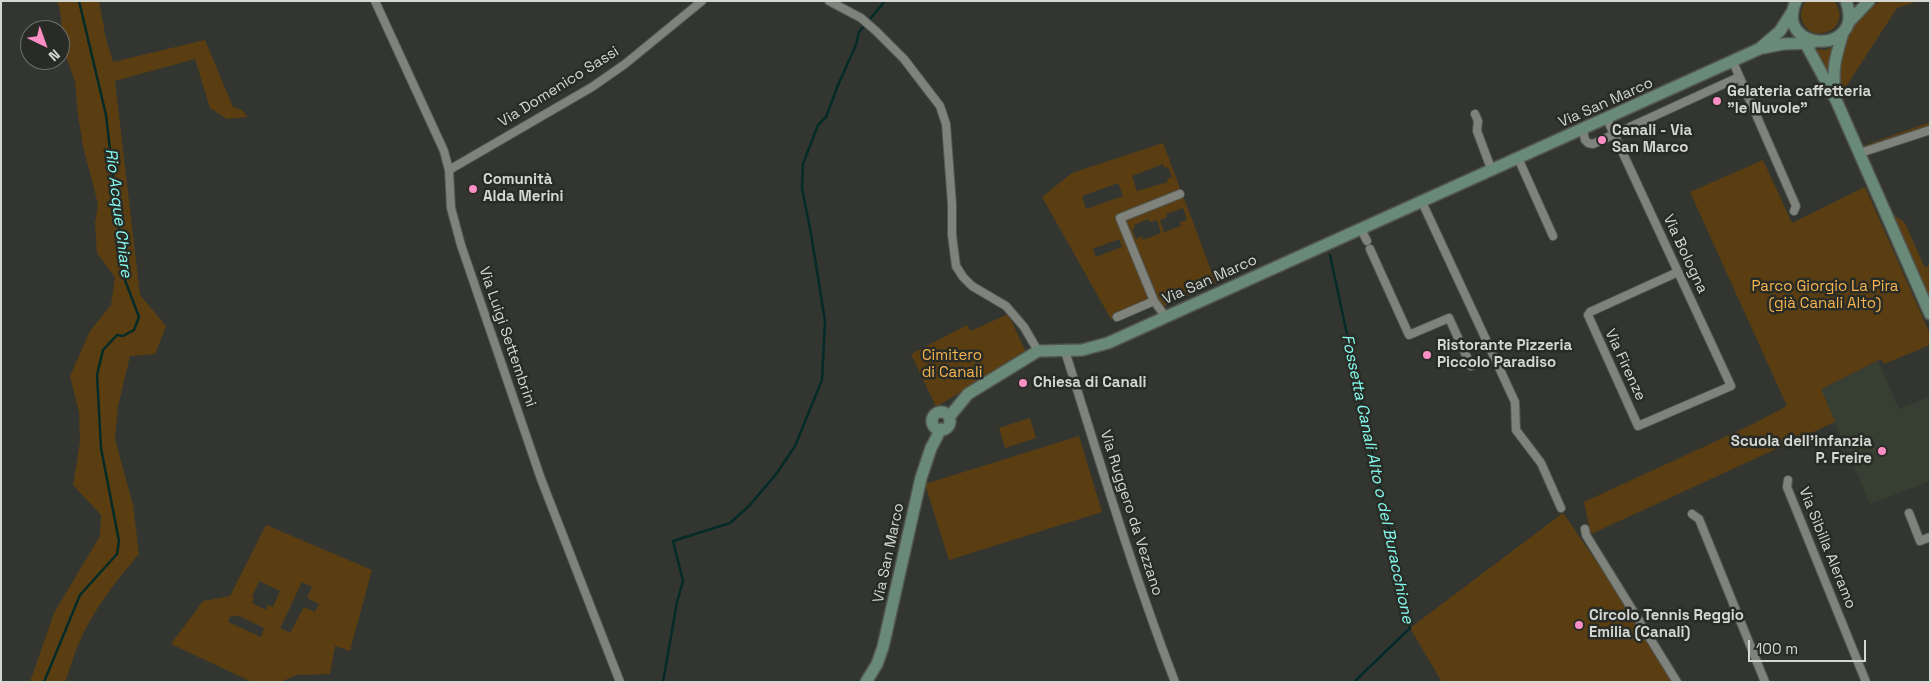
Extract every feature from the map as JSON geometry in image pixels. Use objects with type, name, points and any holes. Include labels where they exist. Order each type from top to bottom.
[{"type":"street","name":"Via Luigi Settembrini","points":[[375,1],[444,151],[449,170],[451,208],[461,246],[541,479],[620,682]]},
{"type":"street","name":"Via Domenico Sassi","points":[[449,170],[592,87],[625,64],[702,1]]},
{"type":"street","points":[[829,1],[861,18],[876,31],[904,59],[940,106],[946,124],[952,204],[952,235],[956,266],[972,286],[1006,306],[1024,327],[1038,351]]},
{"type":"street","points":[[1836,100],[1833,64],[1845,27],[1848,8],[1846,1]]},
{"type":"street","points":[[1808,40],[1831,41],[1869,1]]},
{"type":"street","points":[[1793,6],[1794,24],[1808,40],[1860,153],[1930,314]]},
{"type":"street","name":"Via San Marco","points":[[866,682],[877,664],[883,647],[921,478],[937,428],[948,426],[945,415],[954,401],[1038,351],[1065,351],[1098,347],[1733,62],[1759,49],[1780,31],[1793,6]]},
{"type":"street","name":"Via San Marco","points":[[1759,49],[1808,40]]},
{"type":"street","points":[[1733,62],[1796,206],[1794,211]]},
{"type":"street","points":[[1583,130],[1585,140],[1591,144],[1740,77]]},
{"type":"street","points":[[1475,114],[1478,121],[1477,131],[1492,171]]},
{"type":"street","name":"Via Bologna","points":[[1607,119],[1731,386]]},
{"type":"street","points":[[1860,153],[1930,130]]},
{"type":"street","points":[[1518,158],[1553,236]]},
{"type":"street","points":[[1165,316],[1154,301],[1120,218],[1180,194]]},
{"type":"street","points":[[1422,202],[1515,402],[1516,430],[1541,463],[1562,508]]},
{"type":"street","points":[[1361,229],[1367,241]]},
{"type":"street","points":[[1370,249],[1410,335],[1449,318],[1471,366]]},
{"type":"street","name":"Via Firenze","points":[[1678,272],[1590,312],[1588,315],[1638,426],[1731,386]]},
{"type":"street","points":[[1117,317],[1154,301]]},
{"type":"street","name":"Via Ruggero da Vezzano","points":[[1065,351],[1121,534],[1175,682]]},
{"type":"street","name":"Via Sibilla Aleramo","points":[[1788,480],[1788,487],[1866,682]]},
{"type":"street","points":[[1909,512],[1920,541],[1930,537]]},
{"type":"street","points":[[1692,514],[1699,519],[1765,682]]},
{"type":"street","points":[[1585,529],[1586,535],[1677,682]]},
{"type":"shaded area","name":"Scuola dell'infanzia P. Freire","points":[[1878,361],[1899,409],[1930,396],[1930,481],[1870,504],[1820,389]]},
{"type":"green space","points":[[57,1],[99,1],[106,39],[113,62],[205,40],[233,107],[242,110],[248,117],[227,119],[210,108],[195,59],[115,81],[140,295],[166,326],[155,354],[130,356],[118,406],[115,439],[133,505],[139,554],[113,586],[90,620],[78,645],[65,682],[30,682],[54,613],[100,536],[101,515],[73,485],[80,442],[79,412],[70,376],[90,331],[111,305],[115,277],[97,253],[95,224],[98,204],[83,146],[75,81],[70,68],[70,20],[61,20]]},
{"type":"green space","points":[[1806,1],[1834,1],[1839,11],[1839,19],[1835,26],[1829,31],[1822,33],[1814,33],[1807,28],[1801,15]]},
{"type":"green space","points":[[1880,1],[1919,1],[1897,8],[1841,94],[1835,76],[1846,31],[1866,11]]},
{"type":"green space","points":[[1834,47],[1829,81],[1814,49],[1825,50]]},
{"type":"green space","points":[[1930,122],[1930,130],[1866,151],[1863,146]]},
{"type":"green space","points":[[1163,143],[1216,283],[1160,308],[1154,301],[1111,319],[1042,197],[1072,173]],"holes":[[[1163,164],[1164,168],[1168,167],[1172,177],[1167,179],[1168,182],[1137,191],[1132,176]],[[1118,183],[1123,196],[1086,209],[1082,196]],[[1183,208],[1187,220],[1180,222],[1181,226],[1164,232],[1160,220],[1167,217],[1166,214]],[[1148,219],[1150,222],[1157,220],[1161,233],[1143,240],[1142,236],[1136,239],[1132,229],[1135,228],[1134,225]],[[1119,239],[1122,247],[1096,257],[1093,249]]]},
{"type":"green space","name":"Parco Giorgio La Pira (già Canali Alto)","points":[[1763,160],[1792,223],[1865,187],[1930,334],[1930,345],[1884,364],[1881,359],[1821,389],[1835,422],[1591,534],[1584,502],[1749,426],[1787,406],[1690,192]]},
{"type":"green space","points":[[1893,214],[1905,223],[1925,268],[1930,264],[1930,305]]},
{"type":"green space","name":"Cimitero di Canali","points":[[1008,314],[1026,352],[936,407],[911,354],[967,325],[971,331]]},
{"type":"green space","points":[[1030,418],[1036,438],[1005,448],[999,428]]},
{"type":"green space","points":[[1079,436],[1102,512],[949,560],[925,484]]},
{"type":"green space","points":[[1563,513],[1611,583],[1672,682],[1442,682],[1410,628]]},
{"type":"green space","points":[[266,525],[372,570],[350,651],[335,646],[330,674],[297,675],[280,682],[252,682],[171,644],[203,601],[230,596]],"holes":[[[259,581],[280,591],[273,607],[268,605],[266,610],[252,603],[254,598],[252,597]],[[302,582],[312,587],[307,598],[319,604],[315,612],[304,607],[290,633],[280,628]],[[231,615],[236,617],[237,615],[264,628],[261,637],[228,622]]]},
{"type":"waterway","name":"Rio Acque Chiare","points":[[44,682],[80,595],[117,554],[119,541],[101,448],[97,375],[103,350],[117,335],[123,336],[134,330],[139,317],[125,280],[106,115],[79,1]]},
{"type":"waterway","points":[[663,682],[677,602],[683,581],[673,541],[730,523],[749,506],[777,473],[795,446],[822,380],[825,321],[802,188],[803,164],[818,125],[826,117],[856,45],[859,32],[885,1]]},
{"type":"waterway","name":"Fossetta Canali Alto o del Buracchione","points":[[1330,255],[1410,628],[1354,682]]},
{"type":"place","name":"Gelateria caffetteria \"le Nuvole\"","points":[[1717,101]]},
{"type":"place","name":"Canali - Via San Marco","points":[[1602,140]]},
{"type":"place","name":"Comunità Alda Merini","points":[[473,189]]},
{"type":"place","name":"Ristorante Pizzeria Piccolo Paradiso","points":[[1427,355]]},
{"type":"place","name":"Chiesa di Canali","points":[[1023,383]]},
{"type":"place","name":"Scuola dell'infanzia P. Freire","points":[[1882,451]]},
{"type":"place","name":"Circolo Tennis Reggio Emilia (Canali)","points":[[1579,625]]}]
